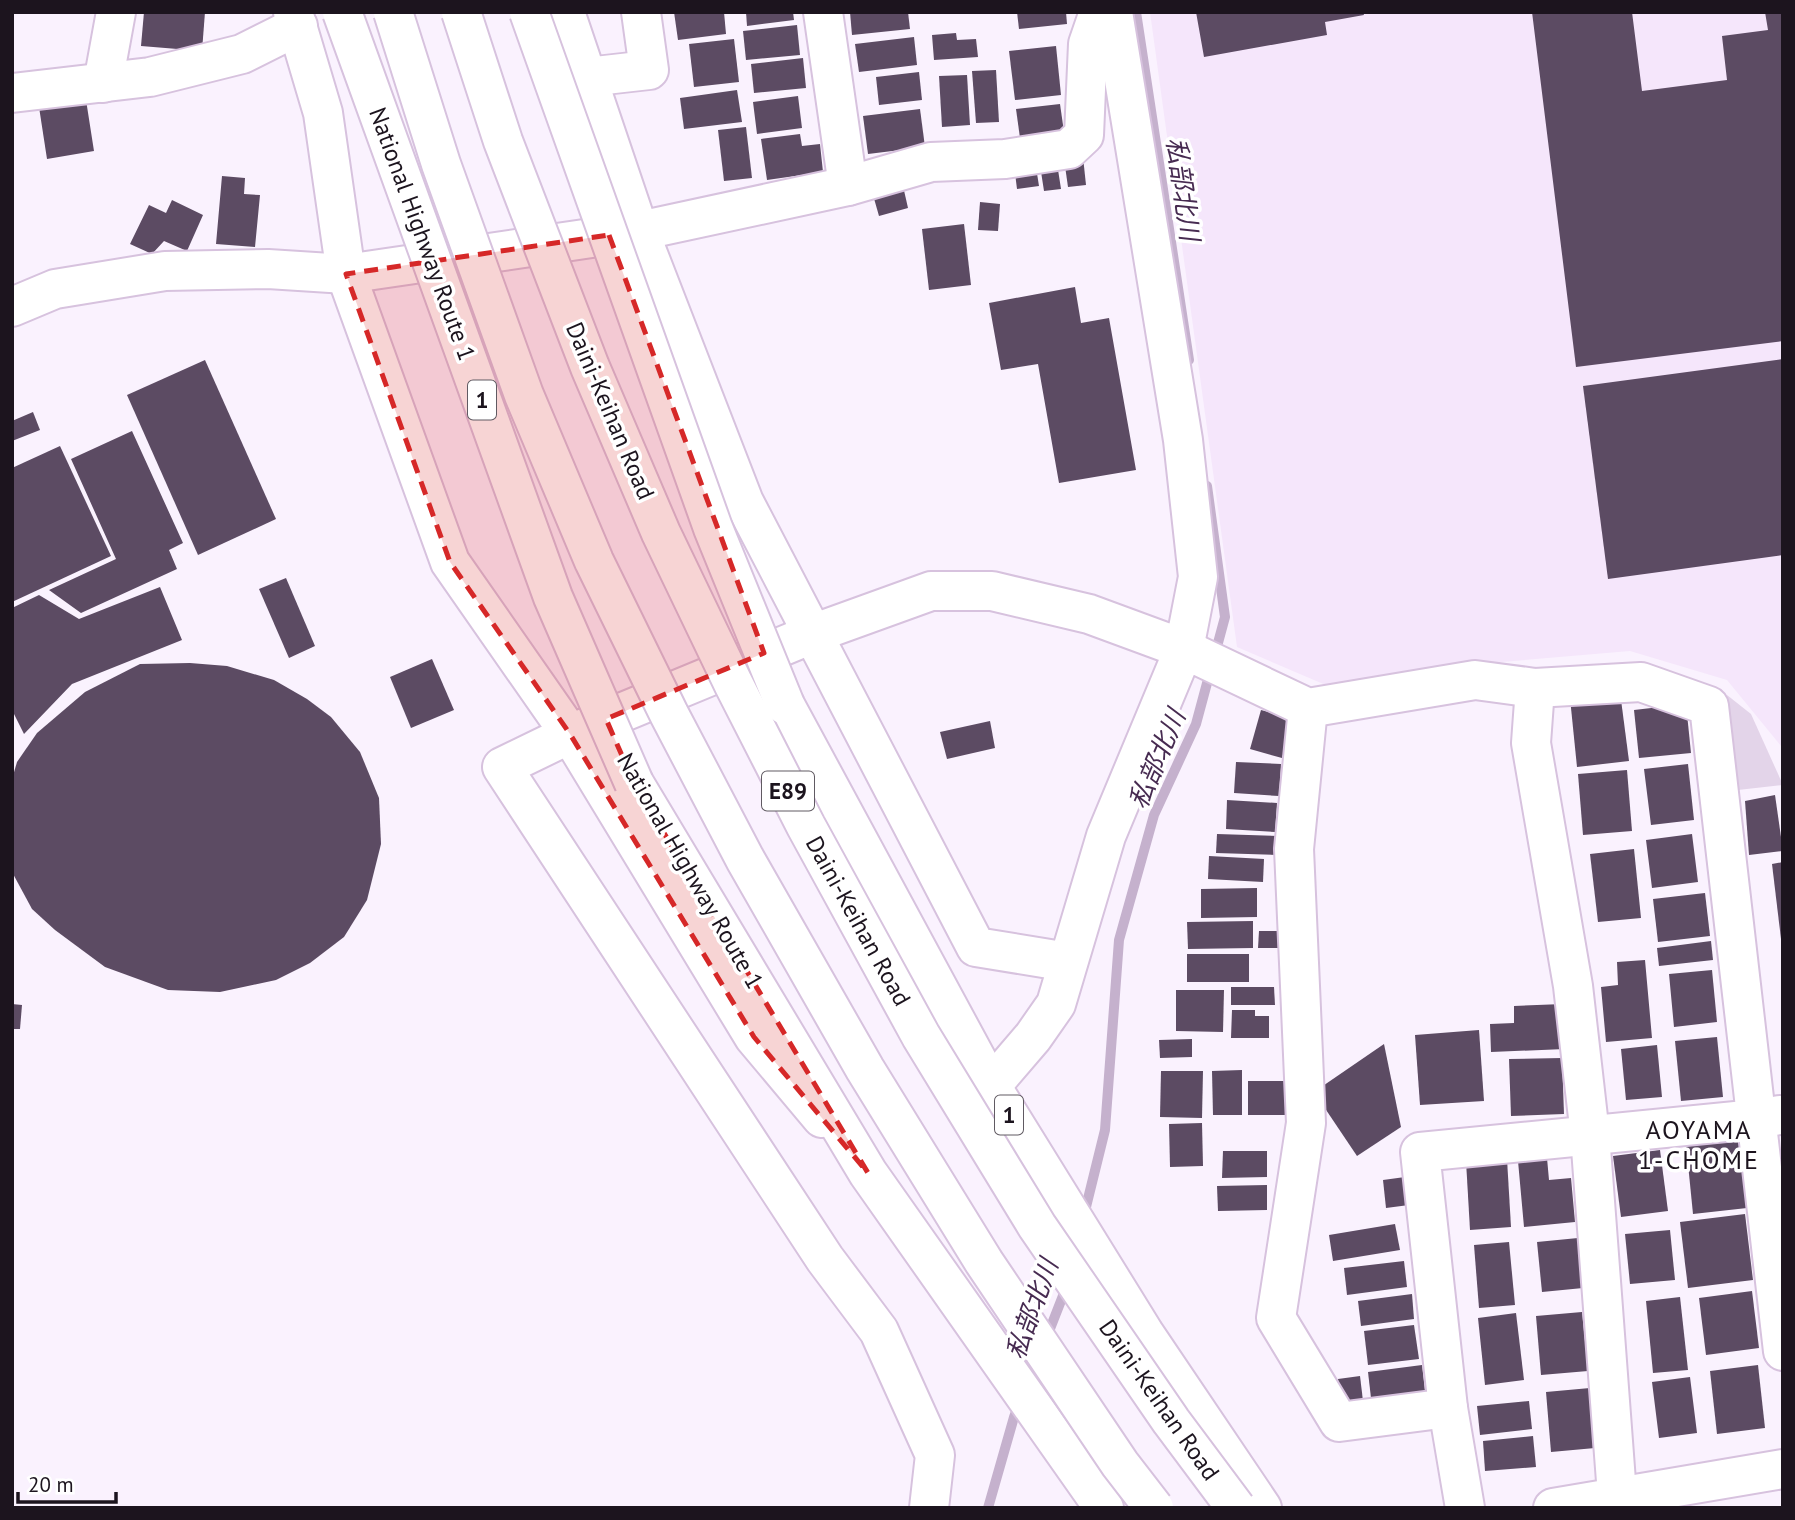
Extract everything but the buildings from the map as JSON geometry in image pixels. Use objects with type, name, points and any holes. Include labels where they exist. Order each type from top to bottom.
[{"type":"main road","points":[[103,83],[116,12]]},
{"type":"main road","name":"National Highway Route 1","points":[[342,12],[553,597],[634,783],[868,1173],[1104,1508]]},
{"type":"main road","points":[[393,12],[441,164],[524,395],[594,561],[669,714],[745,859],[865,1069],[984,1262],[1120,1464],[1154,1508]]},
{"type":"main road","name":"Daini-Keihan Road","points":[[461,12],[503,141],[590,367],[661,533],[806,826],[921,1037],[1037,1226],[1171,1421],[1236,1508]]},
{"type":"main road","name":"1","points":[[529,12],[713,528],[786,705],[990,1086],[1144,1333],[1262,1508]]},
{"type":"main road","points":[[565,12],[639,231],[744,502],[976,947],[1068,962]]},
{"type":"main road","points":[[587,78],[649,70],[641,12]]},
{"type":"main road","points":[[823,12],[848,186]]},
{"type":"main road","points":[[12,307],[55,289],[165,271],[268,269],[346,274],[639,231],[848,186],[931,162],[1005,159],[1069,149],[1084,135],[1088,44],[1099,12]]},
{"type":"main road","points":[[990,1086],[1033,1037],[1056,1004],[1106,836],[1184,649],[1198,577],[1183,440],[1113,12]]},
{"type":"main road","points":[[12,93],[150,77],[242,54],[295,19],[324,113],[346,274],[450,562],[570,734],[754,1037],[868,1173]]},
{"type":"main road","points":[[929,1508],[935,1455],[879,1331],[825,1259],[502,767],[570,734],[812,634],[931,591],[992,591],[1089,614],[1184,649],[1308,708],[1475,680],[1535,688],[1640,682],[1709,706],[1770,1116],[1783,1351]]},
{"type":"main road","points":[[1535,688],[1531,743],[1573,986],[1590,1135],[1618,1502]]},
{"type":"main road","points":[[1308,708],[1294,849],[1306,1123],[1276,1318],[1339,1422],[1448,1408]]},
{"type":"main road","points":[[1465,1508],[1448,1408],[1420,1152],[1770,1116]]},
{"type":"main road","points":[[1553,1508],[1618,1502],[1783,1469]]},
{"type":"highlighted area","points":[[609,235],[764,653],[606,719],[634,783],[868,1173],[754,1037],[570,734],[450,562],[346,274]]},
{"type":"shaded area","points":[[1150,12],[1783,12],[1783,745],[1781,746],[1727,680],[1630,651],[1502,662],[1328,686],[1237,647]]},
{"type":"shaded area","points":[[1727,695],[1751,714],[1783,785],[1738,790]]},
{"type":"waterway","name":"私部北川","points":[[1136,12],[1189,360]]},
{"type":"waterway","name":"私部北川","points":[[1207,486],[1225,617],[1215,654]]},
{"type":"waterway","name":"私部北川","points":[[1084,1215],[1105,1130],[1119,940],[1154,815],[1196,724],[1210,672]]},
{"type":"waterway","name":"私部北川","points":[[1046,1339],[1066,1288]]},
{"type":"waterway","name":"私部北川","points":[[988,1508],[1019,1404]]},
{"type":"district","name":"AOYAMA 1-CHOME","points":[[1699,1145]]}]
